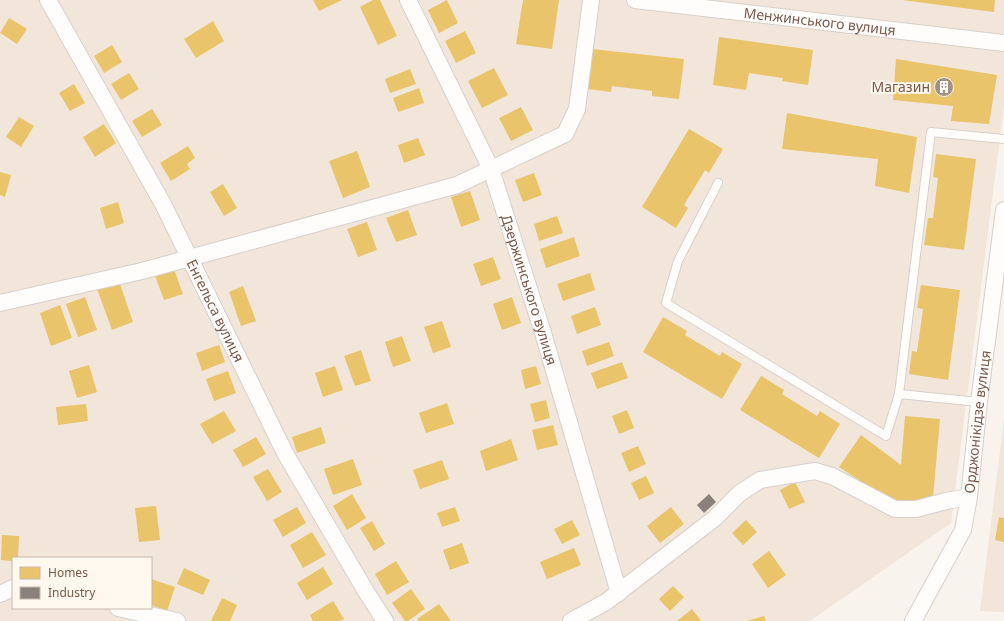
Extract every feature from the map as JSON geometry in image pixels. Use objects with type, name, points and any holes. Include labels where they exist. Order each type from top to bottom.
[{"type":"street","name":"Енгельса вулиця","points":[[48,0],[162,204],[285,453],[364,590],[385,621]]},
{"type":"street","name":"Дзержинського вулиця","points":[[408,0],[491,169],[543,334],[619,593]]},
{"type":"street","points":[[0,303],[142,271],[457,185],[565,134],[577,109],[591,0]]},
{"type":"street","name":"Менжинського вулиця","points":[[635,0],[1004,43]]},
{"type":"street","name":"Орджонікідзе вулиця","points":[[913,621],[964,530],[1004,210]]},
{"type":"street","points":[[572,621],[619,593],[715,518],[740,493],[760,480],[815,471],[832,476],[895,510],[916,509],[969,497]]},
{"type":"street","points":[[0,594],[12,588]]},
{"type":"street","points":[[123,609],[177,621]]},
{"type":"lane","points":[[718,184],[678,261],[666,302],[886,436],[899,394],[931,132],[1004,139]]},
{"type":"lane","points":[[899,394],[979,402]]},
{"type":"shaded area","points":[[0,0],[1004,0],[1004,106],[951,523],[810,621],[0,621]]},
{"type":"shaded area","points":[[1004,419],[1004,612],[980,611]]},
{"type":"building: Homes","points":[[313,0],[342,0],[319,11]]},
{"type":"building: Homes","points":[[373,0],[380,0],[397,36],[378,45],[360,7]]},
{"type":"building: Homes","points":[[447,0],[458,23],[439,33],[428,10]]},
{"type":"building: Homes","points":[[523,0],[559,0],[552,49],[516,44]]},
{"type":"building: Homes","points":[[902,0],[995,0],[994,12]]},
{"type":"building: Homes","points":[[9,18],[27,29],[17,44],[0,33]]},
{"type":"building: Homes","points":[[213,21],[224,41],[196,58],[184,39]]},
{"type":"building: Homes","points":[[465,31],[476,53],[456,63],[445,41]]},
{"type":"building: Homes","points":[[719,37],[813,50],[808,85],[782,81],[783,78],[749,73],[746,90],[713,85]]},
{"type":"building: Homes","points":[[112,45],[122,62],[104,73],[94,56]]},
{"type":"building: Homes","points":[[592,49],[684,59],[679,99],[652,96],[652,91],[612,86],[611,92],[588,89]]},
{"type":"building: Homes","name":"Магазин","points":[[896,59],[997,75],[989,124],[951,121],[953,106],[893,100]]},
{"type":"building: Homes","points":[[494,68],[508,95],[482,108],[468,81]]},
{"type":"building: Homes","points":[[410,69],[416,84],[390,93],[385,79]]},
{"type":"building: Homes","points":[[129,73],[139,89],[121,100],[111,84]]},
{"type":"building: Homes","points":[[74,84],[85,103],[70,111],[59,93]]},
{"type":"building: Homes","points":[[419,88],[424,103],[398,112],[393,98]]},
{"type":"building: Homes","points":[[521,107],[533,130],[511,141],[499,118]]},
{"type":"building: Homes","points":[[152,109],[162,125],[142,137],[132,121]]},
{"type":"building: Homes","points":[[787,113],[917,137],[909,193],[875,186],[878,159],[782,149]]},
{"type":"building: Homes","points":[[19,117],[34,126],[21,147],[6,137]]},
{"type":"building: Homes","points":[[104,124],[116,143],[95,157],[83,137]]},
{"type":"building: Homes","points":[[689,129],[723,149],[709,173],[705,170],[684,205],[688,208],[676,228],[642,207]]},
{"type":"building: Homes","points":[[418,138],[425,155],[404,163],[398,145]]},
{"type":"building: Homes","points":[[188,146],[195,158],[187,164],[190,169],[171,181],[160,163]]},
{"type":"building: Homes","points":[[357,151],[370,187],[343,198],[329,161]]},
{"type":"building: Homes","points":[[936,154],[976,159],[964,250],[924,245],[928,218],[933,218],[938,178],[933,177]]},
{"type":"building: Homes","points":[[0,172],[11,175],[5,197],[0,195]]},
{"type":"building: Homes","points":[[534,173],[542,195],[523,202],[515,180]]},
{"type":"building: Homes","points":[[223,184],[237,208],[224,216],[210,192]]},
{"type":"building: Homes","points":[[470,191],[480,220],[461,227],[451,197]]},
{"type":"building: Homes","points":[[118,202],[124,223],[106,229],[100,208]]},
{"type":"building: Homes","points":[[408,210],[417,235],[396,242],[386,218]]},
{"type":"building: Homes","points":[[557,216],[563,233],[539,241],[534,224]]},
{"type":"building: Homes","points":[[367,222],[377,250],[358,257],[347,229]]},
{"type":"building: Homes","points":[[574,237],[580,256],[546,268],[540,249]]},
{"type":"building: Homes","points":[[493,257],[501,279],[481,286],[473,264]]},
{"type":"building: Homes","points":[[174,269],[183,294],[164,300],[155,276]]},
{"type":"building: Homes","points":[[590,273],[595,290],[563,301],[557,284]]},
{"type":"building: Homes","points":[[119,281],[133,322],[112,330],[97,289]]},
{"type":"building: Homes","points":[[921,285],[960,290],[948,380],[909,374],[912,351],[917,352],[923,309],[917,308]]},
{"type":"building: Homes","points":[[243,286],[256,321],[241,326],[229,292]]},
{"type":"building: Homes","points":[[85,297],[97,330],[78,337],[66,304]]},
{"type":"building: Homes","points":[[512,297],[521,323],[502,330],[493,304]]},
{"type":"building: Homes","points":[[60,305],[72,338],[51,346],[40,313]]},
{"type":"building: Homes","points":[[595,307],[601,325],[577,334],[571,316]]},
{"type":"building: Homes","points":[[663,317],[687,331],[685,335],[720,356],[722,352],[742,364],[722,399],[643,352]]},
{"type":"building: Homes","points":[[442,321],[451,347],[433,353],[424,327]]},
{"type":"building: Homes","points":[[402,336],[411,361],[393,367],[385,342]]},
{"type":"building: Homes","points":[[609,342],[614,356],[587,366],[582,351]]},
{"type":"building: Homes","points":[[219,345],[225,362],[202,371],[196,353]]},
{"type":"building: Homes","points":[[361,350],[371,381],[355,386],[344,356]]},
{"type":"building: Homes","points":[[622,362],[628,378],[597,389],[591,373]]},
{"type":"building: Homes","points":[[89,365],[97,392],[77,398],[69,371]]},
{"type":"building: Homes","points":[[335,366],[343,390],[323,397],[315,373]]},
{"type":"building: Homes","points":[[536,366],[541,384],[525,389],[521,370]]},
{"type":"building: Homes","points":[[228,371],[236,393],[214,401],[206,379]]},
{"type":"building: Homes","points":[[761,376],[784,390],[782,394],[817,416],[820,411],[840,424],[819,458],[740,410]]},
{"type":"building: Homes","points":[[546,400],[550,418],[535,422],[530,404]]},
{"type":"building: Homes","points":[[447,403],[454,424],[426,433],[419,413]]},
{"type":"building: Homes","points":[[86,404],[88,421],[58,425],[56,407]]},
{"type":"building: Homes","points":[[627,410],[634,428],[619,434],[612,416]]},
{"type":"building: Homes","points":[[224,411],[236,431],[212,444],[200,424]]},
{"type":"building: Homes","points":[[905,416],[940,419],[933,497],[898,506],[839,467],[861,435],[901,465]]},
{"type":"building: Homes","points":[[553,425],[558,445],[537,450],[532,430]]},
{"type":"building: Homes","points":[[321,427],[326,443],[297,453],[292,437]]},
{"type":"building: Homes","points":[[256,437],[266,454],[243,467],[233,450]]},
{"type":"building: Homes","points":[[511,439],[518,460],[486,471],[480,451]]},
{"type":"building: Homes","points":[[638,446],[646,464],[629,472],[621,453]]},
{"type":"building: Homes","points":[[353,459],[362,485],[333,495],[324,469]]},
{"type":"building: Homes","points":[[442,460],[449,479],[420,489],[413,470]]},
{"type":"building: Homes","points":[[268,469],[282,492],[267,501],[253,477]]},
{"type":"building: Homes","points":[[646,476],[654,493],[639,500],[631,483]]},
{"type":"building: Homes","points":[[795,482],[805,502],[789,509],[780,490]]},
{"type":"building: Homes","points":[[352,494],[366,518],[347,530],[333,506]]},
{"type":"building: Homes","points":[[156,506],[160,540],[139,542],[135,508]]},
{"type":"building: Homes","points":[[297,507],[306,523],[283,537],[273,520]]},
{"type":"building: Homes","points":[[455,507],[460,521],[442,527],[437,513]]},
{"type":"building: Homes","points":[[671,507],[684,524],[660,543],[647,526]]},
{"type":"building: Homes","points":[[999,517],[1004,518],[1004,542],[995,540]]},
{"type":"building: Homes","points":[[572,520],[580,535],[562,544],[554,529]]},
{"type":"building: Homes","points":[[746,520],[757,532],[743,545],[732,533]]},
{"type":"building: Homes","points":[[372,521],[385,544],[374,551],[360,528]]},
{"type":"building: Homes","points":[[312,532],[326,555],[303,568],[290,545]]},
{"type":"building: Homes","points":[[2,535],[19,536],[18,557],[12,557],[12,561],[1,560]]},
{"type":"building: Homes","points":[[462,543],[469,563],[450,570],[443,550]]},
{"type":"building: Homes","points":[[574,548],[581,565],[547,579],[540,562]]},
{"type":"building: Homes","points":[[769,551],[786,575],[768,588],[752,564]]},
{"type":"building: Homes","points":[[396,561],[409,582],[387,595],[375,574]]},
{"type":"building: Homes","points":[[323,567],[333,584],[307,600],[297,583]]},
{"type":"building: Homes","points":[[184,568],[210,580],[203,595],[177,584]]},
{"type":"building: Homes","points":[[152,579],[175,587],[167,611],[152,605]]},
{"type":"building: Homes","points":[[673,586],[684,597],[670,611],[659,599]]},
{"type":"building: Homes","points":[[411,589],[425,609],[408,621],[405,621],[392,603]]},
{"type":"building: Homes","points":[[222,598],[237,605],[230,621],[211,621]]},
{"type":"building: Homes","points":[[333,601],[344,619],[340,621],[313,621],[310,615]]},
{"type":"building: Homes","points":[[439,604],[451,621],[419,621],[417,619]]},
{"type":"building: Homes","points":[[692,609],[701,621],[677,621]]},
{"type":"building: Homes","points":[[764,616],[766,621],[747,621]]},
{"type":"building: Industry","points":[[709,494],[716,502],[704,513],[697,505]]},
{"type":"place","name":"Магазин","points":[[944,87]]}]
